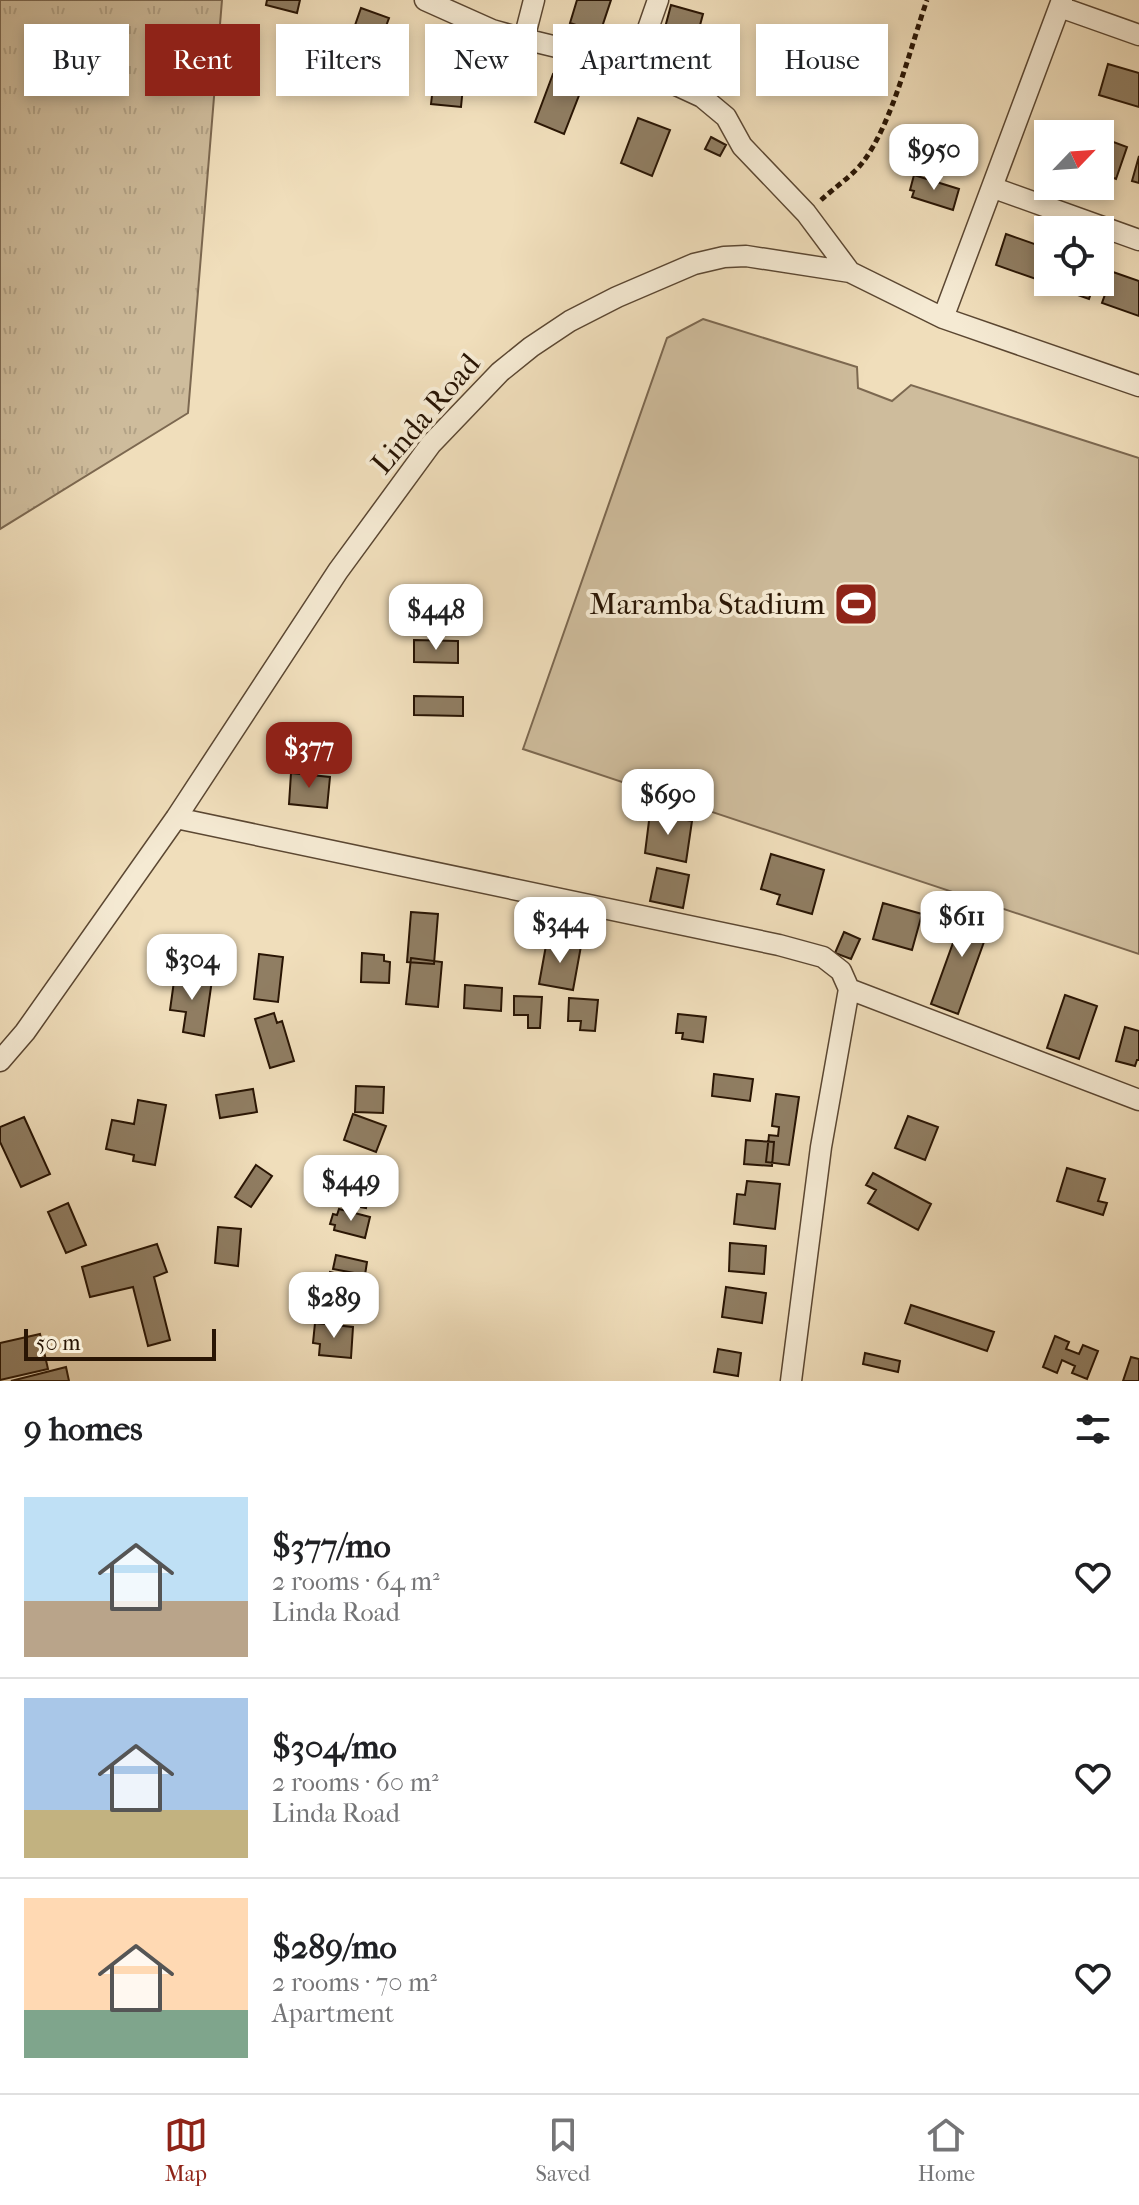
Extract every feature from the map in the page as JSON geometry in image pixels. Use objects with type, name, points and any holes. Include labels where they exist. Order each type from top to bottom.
[{"type":"street","points":[[425,0],[479,24]]},
{"type":"street","points":[[528,24],[534,0]]},
{"type":"street","points":[[650,24],[658,0]]},
{"type":"street","points":[[943,318],[1061,3],[1139,35]]},
{"type":"street","points":[[700,96],[726,117],[742,146],[806,213],[850,272]]},
{"type":"street","points":[[994,188],[1139,240]]},
{"type":"street","name":"Linda Road","points":[[0,1061],[25,1032],[176,818],[338,571],[431,444],[500,372],[570,321],[694,264],[746,256],[850,272],[943,318],[1139,386]]},
{"type":"street","points":[[176,818],[779,945],[823,957],[841,971],[849,989],[821,1147],[791,1381]]},
{"type":"street","points":[[849,989],[1139,1100]]},
{"type":"path","points":[[806,213],[862,164],[891,105],[927,0]]},
{"type":"green space","points":[[0,0],[222,0],[220,24],[145,24],[145,96],[214,96],[188,413],[0,529]]},
{"type":"green space","name":"Maramba Stadium","points":[[703,319],[857,367],[858,388],[892,401],[911,385],[1139,458],[1139,954],[523,749],[667,338]]},
{"type":"building","points":[[267,0],[300,0],[297,13],[266,5]]},
{"type":"building","points":[[577,0],[611,0],[603,24],[570,23]]},
{"type":"building","points":[[671,5],[703,14],[700,24],[666,24]]},
{"type":"building","points":[[361,8],[389,18],[387,24],[355,24]]},
{"type":"building","points":[[1108,64],[1139,73],[1139,107],[1099,95]]},
{"type":"building","points":[[553,74],[553,96],[579,96],[564,134],[535,122]]},
{"type":"building","points":[[432,96],[462,96],[461,107],[431,104]]},
{"type":"building","points":[[638,118],[670,130],[652,176],[621,163]]},
{"type":"building","points":[[711,137],[726,145],[720,156],[705,149]]},
{"type":"building","points":[[1114,142],[1127,147],[1114,178]]},
{"type":"building","points":[[1139,156],[1139,183],[1132,181]]},
{"type":"building","points":[[914,175],[959,189],[953,210],[912,197],[914,191],[910,190]]},
{"type":"building","points":[[1006,234],[1034,244],[1034,278],[996,265]]},
{"type":"building","points":[[1114,272],[1139,281],[1139,316],[1102,303],[1104,296],[1114,296]]},
{"type":"building","points":[[414,640],[458,641],[458,663],[414,662]]},
{"type":"building","points":[[414,696],[463,697],[463,716],[414,715]]},
{"type":"building","points":[[291,773],[330,777],[327,808],[289,804]]},
{"type":"building","points":[[650,813],[692,821],[686,862],[645,853]]},
{"type":"building","points":[[771,854],[824,870],[812,914],[777,904],[780,895],[761,889]]},
{"type":"building","points":[[657,868],[689,875],[683,908],[650,901]]},
{"type":"building","points":[[883,903],[922,914],[912,950],[873,939]]},
{"type":"building","points":[[967,904],[994,914],[958,1014],[931,1004]]},
{"type":"building","points":[[411,912],[438,914],[434,964],[407,962]]},
{"type":"building","points":[[844,932],[860,939],[851,959],[835,953]]},
{"type":"building","points":[[547,940],[581,946],[573,990],[539,984]]},
{"type":"building","points":[[362,953],[384,955],[384,961],[390,962],[389,983],[361,982]]},
{"type":"building","points":[[259,954],[283,957],[278,1002],[254,999]]},
{"type":"building","points":[[411,958],[442,962],[438,1007],[406,1004]]},
{"type":"building","points":[[175,974],[212,980],[204,1036],[183,1032],[186,1012],[170,1010]]},
{"type":"building","points":[[465,985],[502,988],[501,1011],[464,1008]]},
{"type":"building","points":[[1065,995],[1097,1006],[1079,1059],[1047,1048]]},
{"type":"building","points":[[514,996],[542,997],[540,1028],[528,1028],[528,1015],[514,1015]]},
{"type":"building","points":[[569,998],[598,1000],[595,1031],[580,1030],[581,1021],[568,1021]]},
{"type":"building","points":[[274,1013],[277,1023],[282,1021],[294,1061],[270,1068],[255,1019]]},
{"type":"building","points":[[678,1014],[706,1017],[703,1042],[682,1039],[683,1033],[676,1033]]},
{"type":"building","points":[[1125,1027],[1139,1031],[1139,1060],[1135,1066],[1116,1061]]},
{"type":"building","points":[[714,1074],[753,1079],[750,1101],[712,1096]]},
{"type":"building","points":[[356,1086],[384,1087],[383,1113],[355,1112]]},
{"type":"building","points":[[253,1089],[257,1112],[220,1118],[216,1095]]},
{"type":"building","points":[[776,1094],[799,1097],[789,1165],[766,1162],[769,1135],[778,1136],[779,1127],[772,1126]]},
{"type":"building","points":[[138,1100],[166,1105],[155,1165],[133,1161],[134,1155],[106,1149],[112,1120],[134,1124]]},
{"type":"building","points":[[353,1114],[386,1126],[376,1152],[344,1140]]},
{"type":"building","points":[[908,1116],[938,1127],[925,1160],[895,1148]]},
{"type":"building","points":[[24,1117],[50,1174],[21,1187],[0,1142],[0,1127]]},
{"type":"building","points":[[746,1140],[774,1142],[772,1166],[744,1164]]},
{"type":"building","points":[[256,1165],[272,1176],[251,1207],[235,1197]]},
{"type":"building","points":[[1067,1168],[1105,1179],[1098,1201],[1107,1203],[1103,1215],[1057,1201]]},
{"type":"building","points":[[321,1172],[371,1181],[366,1208],[316,1199]]},
{"type":"building","points":[[873,1173],[931,1204],[918,1230],[868,1203],[876,1190],[866,1185]]},
{"type":"building","points":[[747,1181],[780,1184],[775,1229],[734,1224],[737,1194],[745,1195]]},
{"type":"building","points":[[68,1203],[86,1245],[66,1253],[48,1212]]},
{"type":"building","points":[[339,1209],[370,1217],[365,1238],[334,1230],[335,1225],[330,1224],[333,1214],[337,1215]]},
{"type":"building","points":[[218,1227],[241,1229],[238,1266],[215,1263]]},
{"type":"building","points":[[730,1243],[766,1246],[764,1274],[729,1271]]},
{"type":"building","points":[[157,1244],[167,1272],[154,1277],[170,1340],[148,1346],[133,1287],[90,1297],[82,1267]]},
{"type":"building","points":[[336,1255],[367,1262],[365,1275],[333,1269]]},
{"type":"building","points":[[330,1272],[363,1280],[358,1305],[324,1297]]},
{"type":"building","points":[[726,1287],[766,1293],[762,1323],[722,1317]]},
{"type":"building","points":[[911,1305],[994,1332],[987,1351],[905,1323]]},
{"type":"building","points":[[315,1323],[353,1327],[351,1358],[319,1355],[320,1344],[313,1343]]},
{"type":"building","points":[[40,1334],[48,1369],[0,1380],[0,1343]]},
{"type":"building","points":[[1055,1336],[1069,1342],[1066,1349],[1079,1354],[1083,1345],[1098,1351],[1087,1379],[1072,1373],[1075,1366],[1062,1360],[1057,1373],[1043,1367]]},
{"type":"building","points":[[718,1349],[741,1353],[738,1376],[714,1372]]},
{"type":"building","points":[[865,1353],[900,1361],[898,1372],[863,1364]]},
{"type":"building","points":[[1131,1357],[1139,1359],[1139,1381],[1123,1381]]},
{"type":"building","points":[[66,1367],[69,1381],[11,1381]]},
{"type":"place","name":"Maramba Stadium","points":[[856,604]]}]
